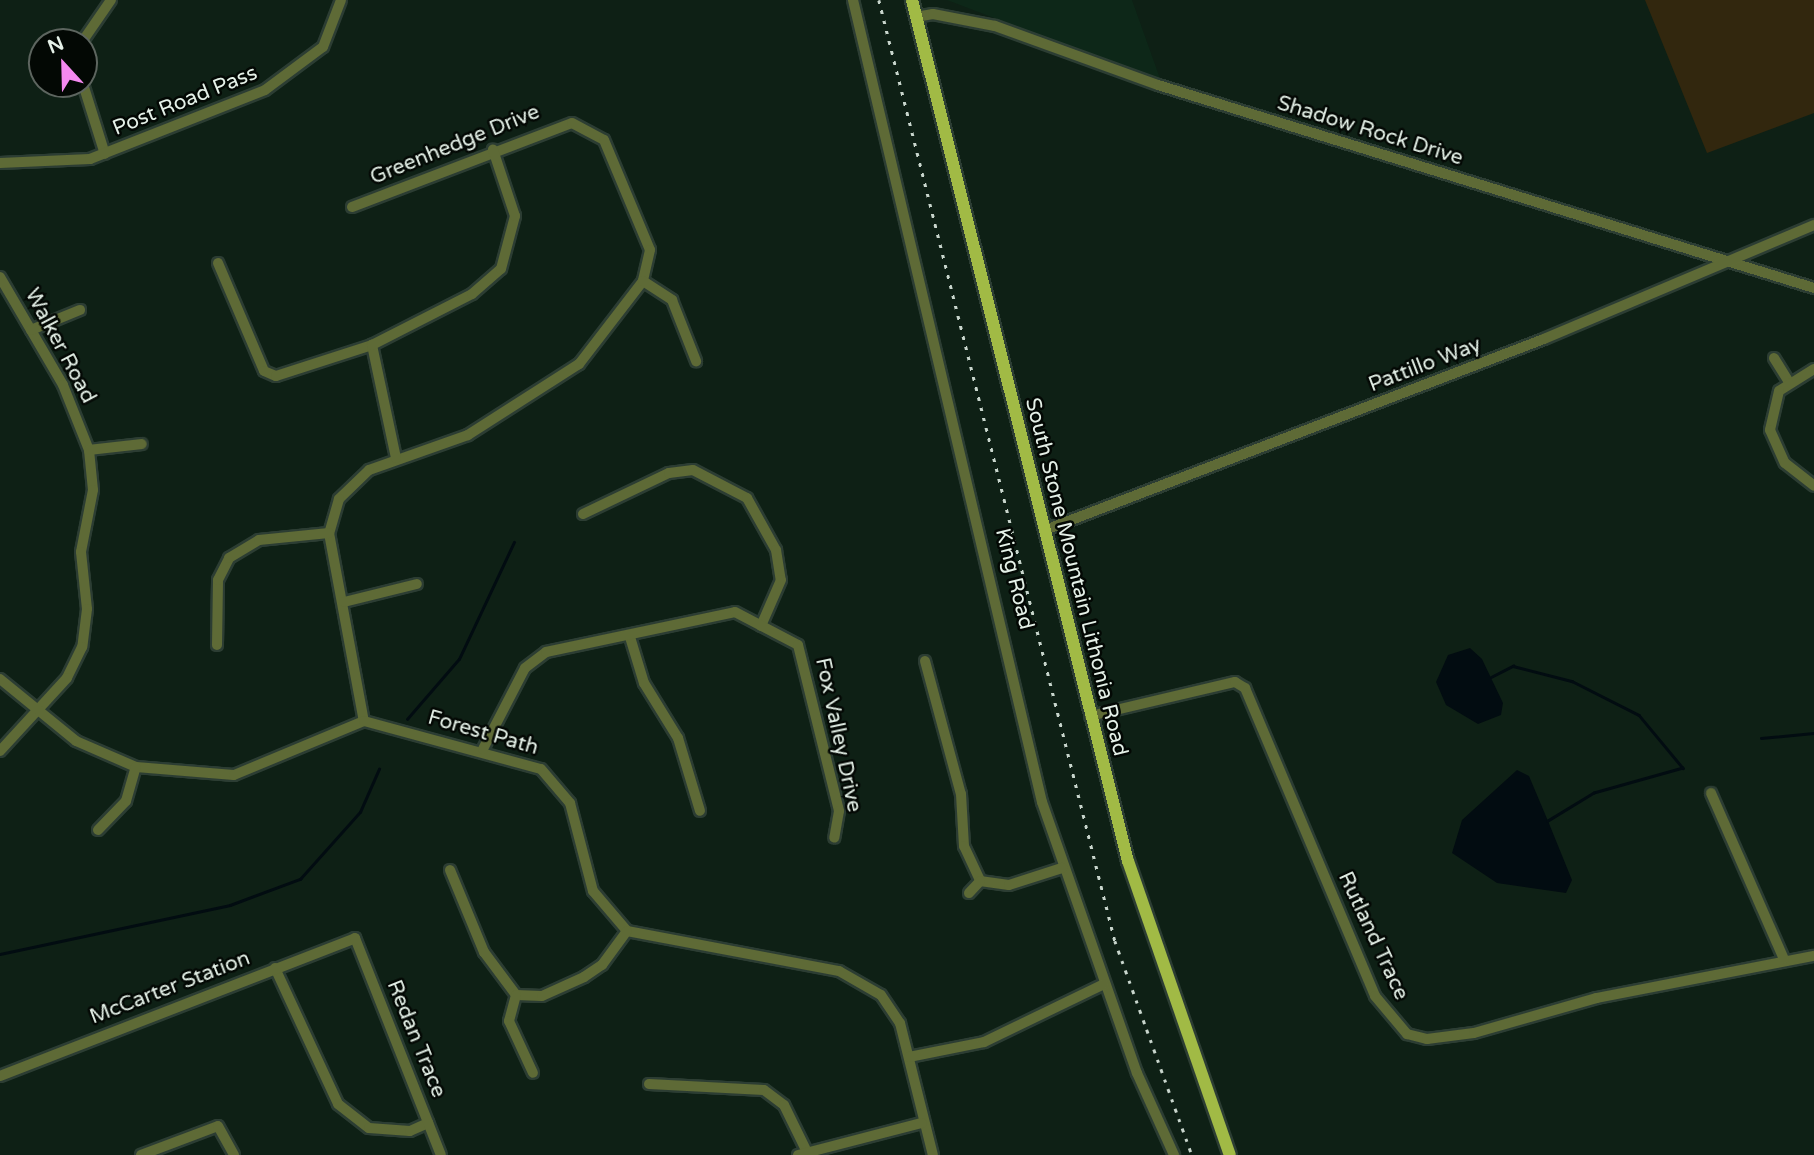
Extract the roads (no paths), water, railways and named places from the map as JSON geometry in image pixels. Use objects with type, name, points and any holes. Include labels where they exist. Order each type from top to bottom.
[{"type":"main road","name":"South Stone Mountain Lithonia Road","points":[[912,0],[1090,716],[1149,931],[1230,1155]]},
{"type":"street","points":[[92,28],[111,0]]},
{"type":"street","name":"Post Road Pass","points":[[0,163],[64,164],[106,154],[286,79],[323,47],[341,0]]},
{"type":"street","name":"King Road","points":[[853,0],[1062,868],[1104,984],[1174,1155]]},
{"type":"street","name":"Shadow Rock Drive","points":[[916,17],[933,14],[995,26],[1158,85],[1814,288]]},
{"type":"street","points":[[88,98],[106,154]]},
{"type":"street","name":"Greenhedge Drive","points":[[329,533],[352,482],[396,458],[468,435],[579,364],[643,281],[650,250],[610,151],[595,132],[572,123],[552,126],[352,207]]},
{"type":"street","points":[[218,264],[264,371],[276,376],[372,345],[472,294],[501,269],[515,215],[493,150]]},
{"type":"street","name":"Pattillo Way","points":[[1045,530],[1544,339],[1814,225]]},
{"type":"street","name":"Walker Road","points":[[0,277],[31,330],[89,450],[93,490],[81,552],[85,635],[67,678],[39,712],[0,751]]},
{"type":"street","points":[[643,281],[672,300],[696,362]]},
{"type":"street","points":[[31,330],[80,310]]},
{"type":"street","points":[[372,345],[396,458]]},
{"type":"street","points":[[1774,358],[1788,380]]},
{"type":"street","points":[[1814,369],[1788,380],[1774,404],[1770,442],[1814,486]]},
{"type":"street","points":[[89,450],[142,444]]},
{"type":"street","points":[[583,514],[681,471],[693,470],[747,498],[776,550],[781,580],[761,626]]},
{"type":"street","points":[[0,679],[39,712],[103,758],[136,767],[234,775],[364,721],[344,602],[329,533],[259,540],[229,558],[218,580],[216,645]]},
{"type":"street","points":[[344,602],[417,584]]},
{"type":"street","name":"Fox Valley Drive","points":[[483,749],[536,659],[558,648],[630,637],[715,611],[735,611],[798,645],[839,811],[834,838]]},
{"type":"street","points":[[630,637],[644,683],[678,738],[700,811]]},
{"type":"street","points":[[925,661],[961,794],[964,846],[980,881]]},
{"type":"street","name":"Rutland Trace","points":[[1090,716],[1235,682],[1245,688],[1375,996],[1407,1034],[1427,1039],[1474,1033],[1597,998],[1784,958],[1814,956]]},
{"type":"street","name":"Forest Path","points":[[364,721],[483,749],[541,769],[557,782],[570,803],[587,880],[627,931]]},
{"type":"street","points":[[97,830],[126,801],[136,767]]},
{"type":"street","points":[[1711,793],[1784,958]]},
{"type":"street","points":[[980,881],[1009,884],[1062,868]]},
{"type":"street","points":[[450,870],[484,952],[516,995]]},
{"type":"street","points":[[969,893],[980,881]]},
{"type":"street","points":[[516,995],[542,996],[584,977],[602,965],[627,931],[839,971],[866,982],[900,1023],[922,1122],[933,1155]]},
{"type":"street","name":"McCarter Station","points":[[0,1076],[355,938]]},
{"type":"street","name":"Redan Trace","points":[[355,938],[441,1155]]},
{"type":"street","points":[[275,968],[338,1104],[369,1128],[410,1131],[428,1123]]},
{"type":"street","points":[[909,1057],[984,1042],[1104,984]]},
{"type":"street","points":[[516,995],[509,1021],[533,1073]]},
{"type":"street","points":[[649,1084],[764,1090],[784,1105],[803,1153],[922,1122]]},
{"type":"street","points":[[141,1155],[218,1126],[234,1155]]},
{"type":"waterway","points":[[407,719],[459,659],[514,542]]},
{"type":"waterway","points":[[1491,677],[1513,666],[1572,681],[1639,715],[1683,768],[1594,793],[1548,821]]},
{"type":"waterway","points":[[1761,738],[1814,733]]},
{"type":"waterway","points":[[0,954],[230,905],[300,879],[360,812],[379,769]]},
{"type":"railway","points":[[879,0],[1115,941],[1192,1155]]}]
